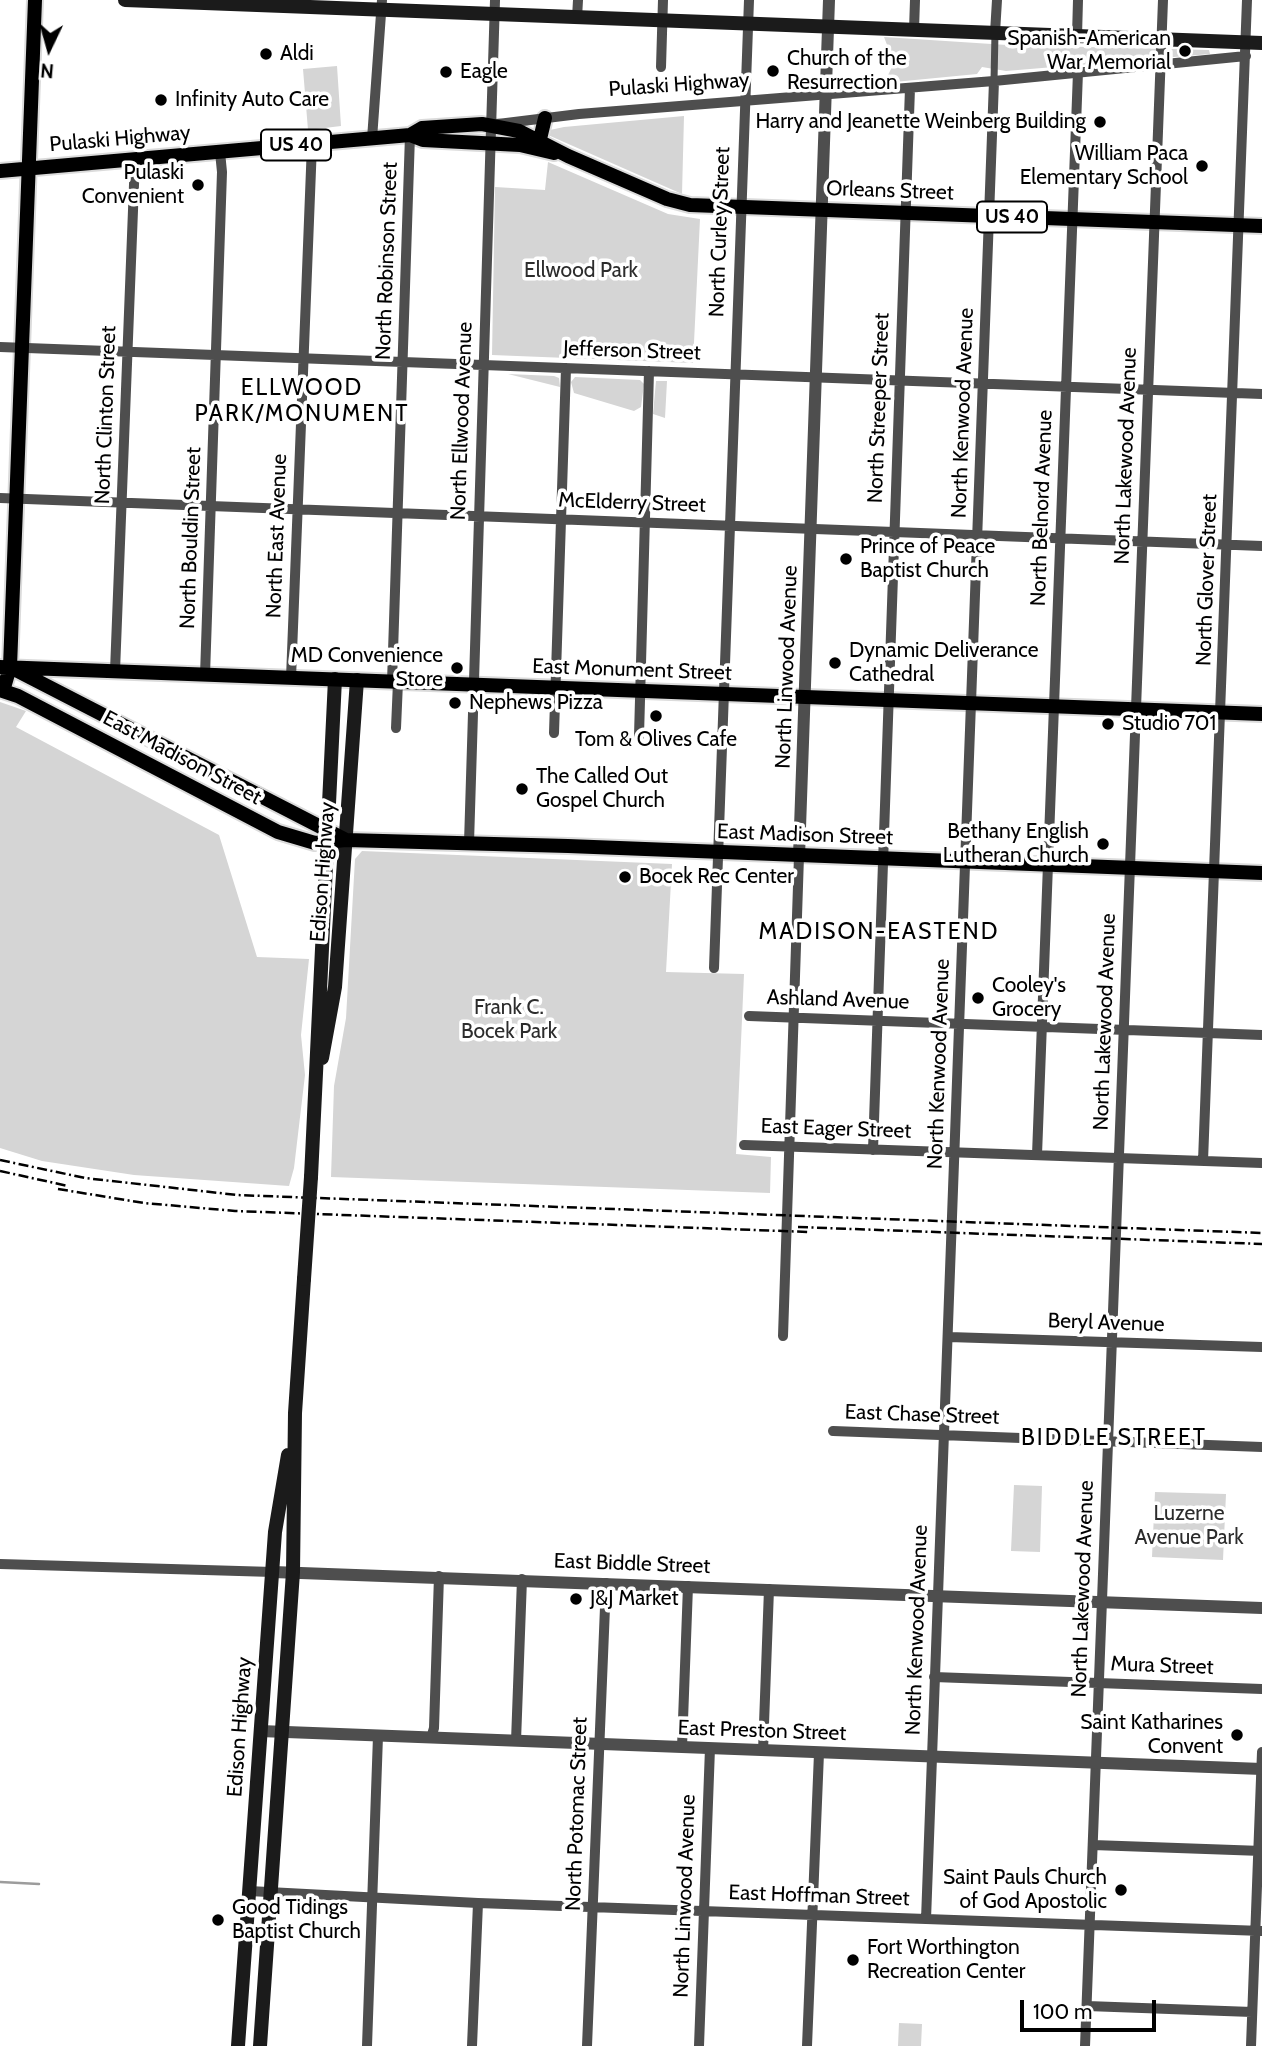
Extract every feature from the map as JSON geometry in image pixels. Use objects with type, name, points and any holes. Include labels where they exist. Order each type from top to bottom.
[{"type":"main road","points":[[2,690],[16,499],[35,0]]},
{"type":"main road","points":[[125,0],[495,7],[578,18],[1162,39],[1246,49],[1262,43]]},
{"type":"main road","points":[[540,139],[545,118]]},
{"type":"main road","points":[[446,141],[455,135],[480,134],[491,125]]},
{"type":"main road","name":"Pulaski Highway","points":[[0,171],[372,139],[410,135],[422,128],[491,125]]},
{"type":"main road","name":"Orleans Street","points":[[491,125],[511,128],[540,139],[568,156],[678,203],[1262,226]]},
{"type":"main road","name":"Pulaski Highway","points":[[410,135],[423,140],[490,143]]},
{"type":"main road","name":"Orleans Street","points":[[490,143],[520,145],[568,156]]},
{"type":"main road","name":"East Monument Street","points":[[5,667],[1262,714]]},
{"type":"main road","name":"East Madison Street","points":[[5,667],[328,837],[346,840],[1262,873]]},
{"type":"main road","name":"Edison Highway","points":[[260,2046],[293,1572],[295,1413],[319,1066],[316,1028],[335,679]]},
{"type":"main road","name":"Edison Highway","points":[[319,1066],[326,1046],[335,987],[357,680]]},
{"type":"main road","name":"East Madison Street","points":[[2,690],[278,832],[303,841],[328,837]]},
{"type":"main road","name":"Edison Highway","points":[[238,2046],[275,1532],[295,1413]]},
{"type":"street","points":[[578,0],[578,18]]},
{"type":"street","points":[[662,67],[663,0]]},
{"type":"street","name":"North Curley Street","points":[[714,968],[727,526],[749,0]]},
{"type":"street","name":"North Linwood Avenue","points":[[783,1336],[829,0]]},
{"type":"street","points":[[914,30],[915,0]]},
{"type":"street","name":"North Kenwood Avenue","points":[[926,1919],[997,0]]},
{"type":"street","points":[[1077,36],[1078,0]]},
{"type":"street","name":"North Lakewood Avenue","points":[[1085,2046],[1163,0]]},
{"type":"street","name":"North Glover Street","points":[[1203,1161],[1247,0]]},
{"type":"street","points":[[372,139],[381,5]]},
{"type":"street","name":"North Ellwood Avenue","points":[[469,843],[495,7]]},
{"type":"street","name":"Pulaski Highway","points":[[491,125],[545,118],[993,81],[1161,64],[1246,49]]},
{"type":"street","name":"North Belnord Avenue","points":[[1037,1155],[1078,72]]},
{"type":"street","name":"North Streeper Street","points":[[873,1150],[910,88]]},
{"type":"street","name":"North Robinson Street","points":[[396,728],[397,513],[410,135]]},
{"type":"street","name":"North East Avenue","points":[[290,678],[312,144]]},
{"type":"street","name":"North Bouldin Street","points":[[205,675],[220,152]]},
{"type":"street","name":"North Clinton Street","points":[[115,671],[135,159]]},
{"type":"street","name":"Jefferson Street","points":[[0,348],[1262,394]]},
{"type":"street","points":[[554,733],[566,368]]},
{"type":"street","points":[[639,736],[649,372]]},
{"type":"street","name":"McElderry Street","points":[[0,498],[1262,546]]},
{"type":"street","name":"Ashland Avenue","points":[[749,1016],[1262,1035]]},
{"type":"street","name":"East Eager Street","points":[[744,1145],[1262,1163]]},
{"type":"street","name":"Beryl Avenue","points":[[949,1337],[1262,1347]]},
{"type":"street","name":"East Chase Street","points":[[833,1431],[1262,1447]]},
{"type":"street","name":"East Biddle Street","points":[[0,1564],[439,1576],[1262,1608]]},
{"type":"street","points":[[432,1738],[439,1576]]},
{"type":"street","points":[[516,1741],[522,1579]]},
{"type":"street","name":"North Potomac Street","points":[[587,2046],[606,1583]]},
{"type":"street","points":[[682,1747],[688,1586]]},
{"type":"street","points":[[763,1751],[769,1589]]},
{"type":"street","name":"Mura Street","points":[[934,1677],[1262,1689]]},
{"type":"street","name":"East Preston Street","points":[[260,1731],[1262,1769]]},
{"type":"street","points":[[367,2046],[378,1736]]},
{"type":"street","name":"North Linwood Avenue","points":[[699,2046],[710,1748]]},
{"type":"street","points":[[1251,2046],[1259,1931],[1262,1752]]},
{"type":"street","points":[[807,2046],[819,1754]]},
{"type":"street","points":[[1093,1845],[1260,1851]]},
{"type":"street","name":"East Hoffman Street","points":[[249,1891],[478,1903],[1259,1931]]},
{"type":"street","points":[[472,2046],[478,1903]]},
{"type":"street","points":[[1087,2006],[1252,2012]]},
{"type":"green space","points":[[884,37],[1007,45],[1209,50],[1210,54],[1006,71],[982,67],[977,74],[884,83],[894,63]]},
{"type":"green space","points":[[337,66],[341,126],[308,130],[303,69]]},
{"type":"green space","points":[[684,116],[682,194],[548,135],[550,130],[564,127]]},
{"type":"green space","name":"Ellwood Park","points":[[548,162],[668,214],[700,219],[693,363],[492,355],[495,187],[545,190]]},
{"type":"green space","points":[[508,374],[554,376],[559,378],[560,387]]},
{"type":"green space","points":[[575,377],[640,380],[644,384],[641,407],[634,411],[574,393],[571,382]]},
{"type":"green space","points":[[656,381],[667,381],[665,418],[653,414]]},
{"type":"green space","points":[[0,702],[26,711],[16,727],[219,835],[257,957],[309,959],[301,1035],[305,1075],[294,1168],[289,1186],[134,1175],[42,1161],[0,1148]]},
{"type":"green space","name":"Frank C. Bocek Park","points":[[362,851],[672,864],[666,972],[744,974],[736,1154],[771,1157],[770,1193],[331,1177],[334,1086],[346,1018],[355,859]]},
{"type":"green space","points":[[1014,1485],[1042,1486],[1040,1552],[1011,1551]]},
{"type":"green space","name":"Luzerne Avenue Park","points":[[1155,1492],[1226,1494],[1223,1560],[1152,1557]]},
{"type":"green space","points":[[899,2023],[922,2024],[921,2046],[898,2046]]},
{"type":"waterway","points":[[0,1882],[39,1884]]},
{"type":"railway","points":[[0,1160],[85,1178],[237,1195],[1262,1233]]},
{"type":"railway","points":[[0,1171],[68,1186]]},
{"type":"railway","points":[[58,1189],[144,1203],[235,1211],[809,1232]]},
{"type":"railway","points":[[798,1227],[1262,1244]]},
{"type":"place","name":"Spanish-American War Memorial","points":[[1185,51]]},
{"type":"place","name":"Aldi","points":[[266,54]]},
{"type":"place","name":"Church of the Resurrection","points":[[773,71]]},
{"type":"place","name":"Eagle","points":[[446,72]]},
{"type":"place","name":"Infinity Auto Care","points":[[161,100]]},
{"type":"place","name":"Harry and Jeanette Weinberg Building","points":[[1100,122]]},
{"type":"place","name":"William Paca Elementary School","points":[[1202,166]]},
{"type":"place","name":"Pulaski Convenient","points":[[198,185]]},
{"type":"place","name":"Prince of Peace Baptist Church","points":[[846,559]]},
{"type":"place","name":"Dynamic Deliverance Cathedral","points":[[835,663]]},
{"type":"place","name":"MD Convenience Store","points":[[457,668]]},
{"type":"place","name":"Nephews Pizza","points":[[455,703]]},
{"type":"place","name":"Tom & Olives Cafe","points":[[656,716]]},
{"type":"place","name":"Studio 701","points":[[1108,724]]},
{"type":"place","name":"The Called Out Gospel Church","points":[[522,789]]},
{"type":"place","name":"Bethany English Lutheran Church","points":[[1103,844]]},
{"type":"place","name":"Bocek Rec Center","points":[[625,877]]},
{"type":"place","name":"Cooley's Grocery","points":[[978,998]]},
{"type":"place","name":"J&J Market","points":[[576,1599]]},
{"type":"place","name":"Saint Katharines Convent","points":[[1237,1735]]},
{"type":"place","name":"Saint Pauls Church of God Apostolic","points":[[1121,1890]]},
{"type":"place","name":"Good Tidings Baptist Church","points":[[218,1920]]},
{"type":"place","name":"Fort Worthington Recreation Center","points":[[853,1960]]},
{"type":"district","name":"ELLWOOD PARK/MONUMENT","points":[[302,401]]},
{"type":"district","name":"MADISON-EASTEND","points":[[879,932]]},
{"type":"district","name":"BIDDLE STREET","points":[[1114,1438]]}]
